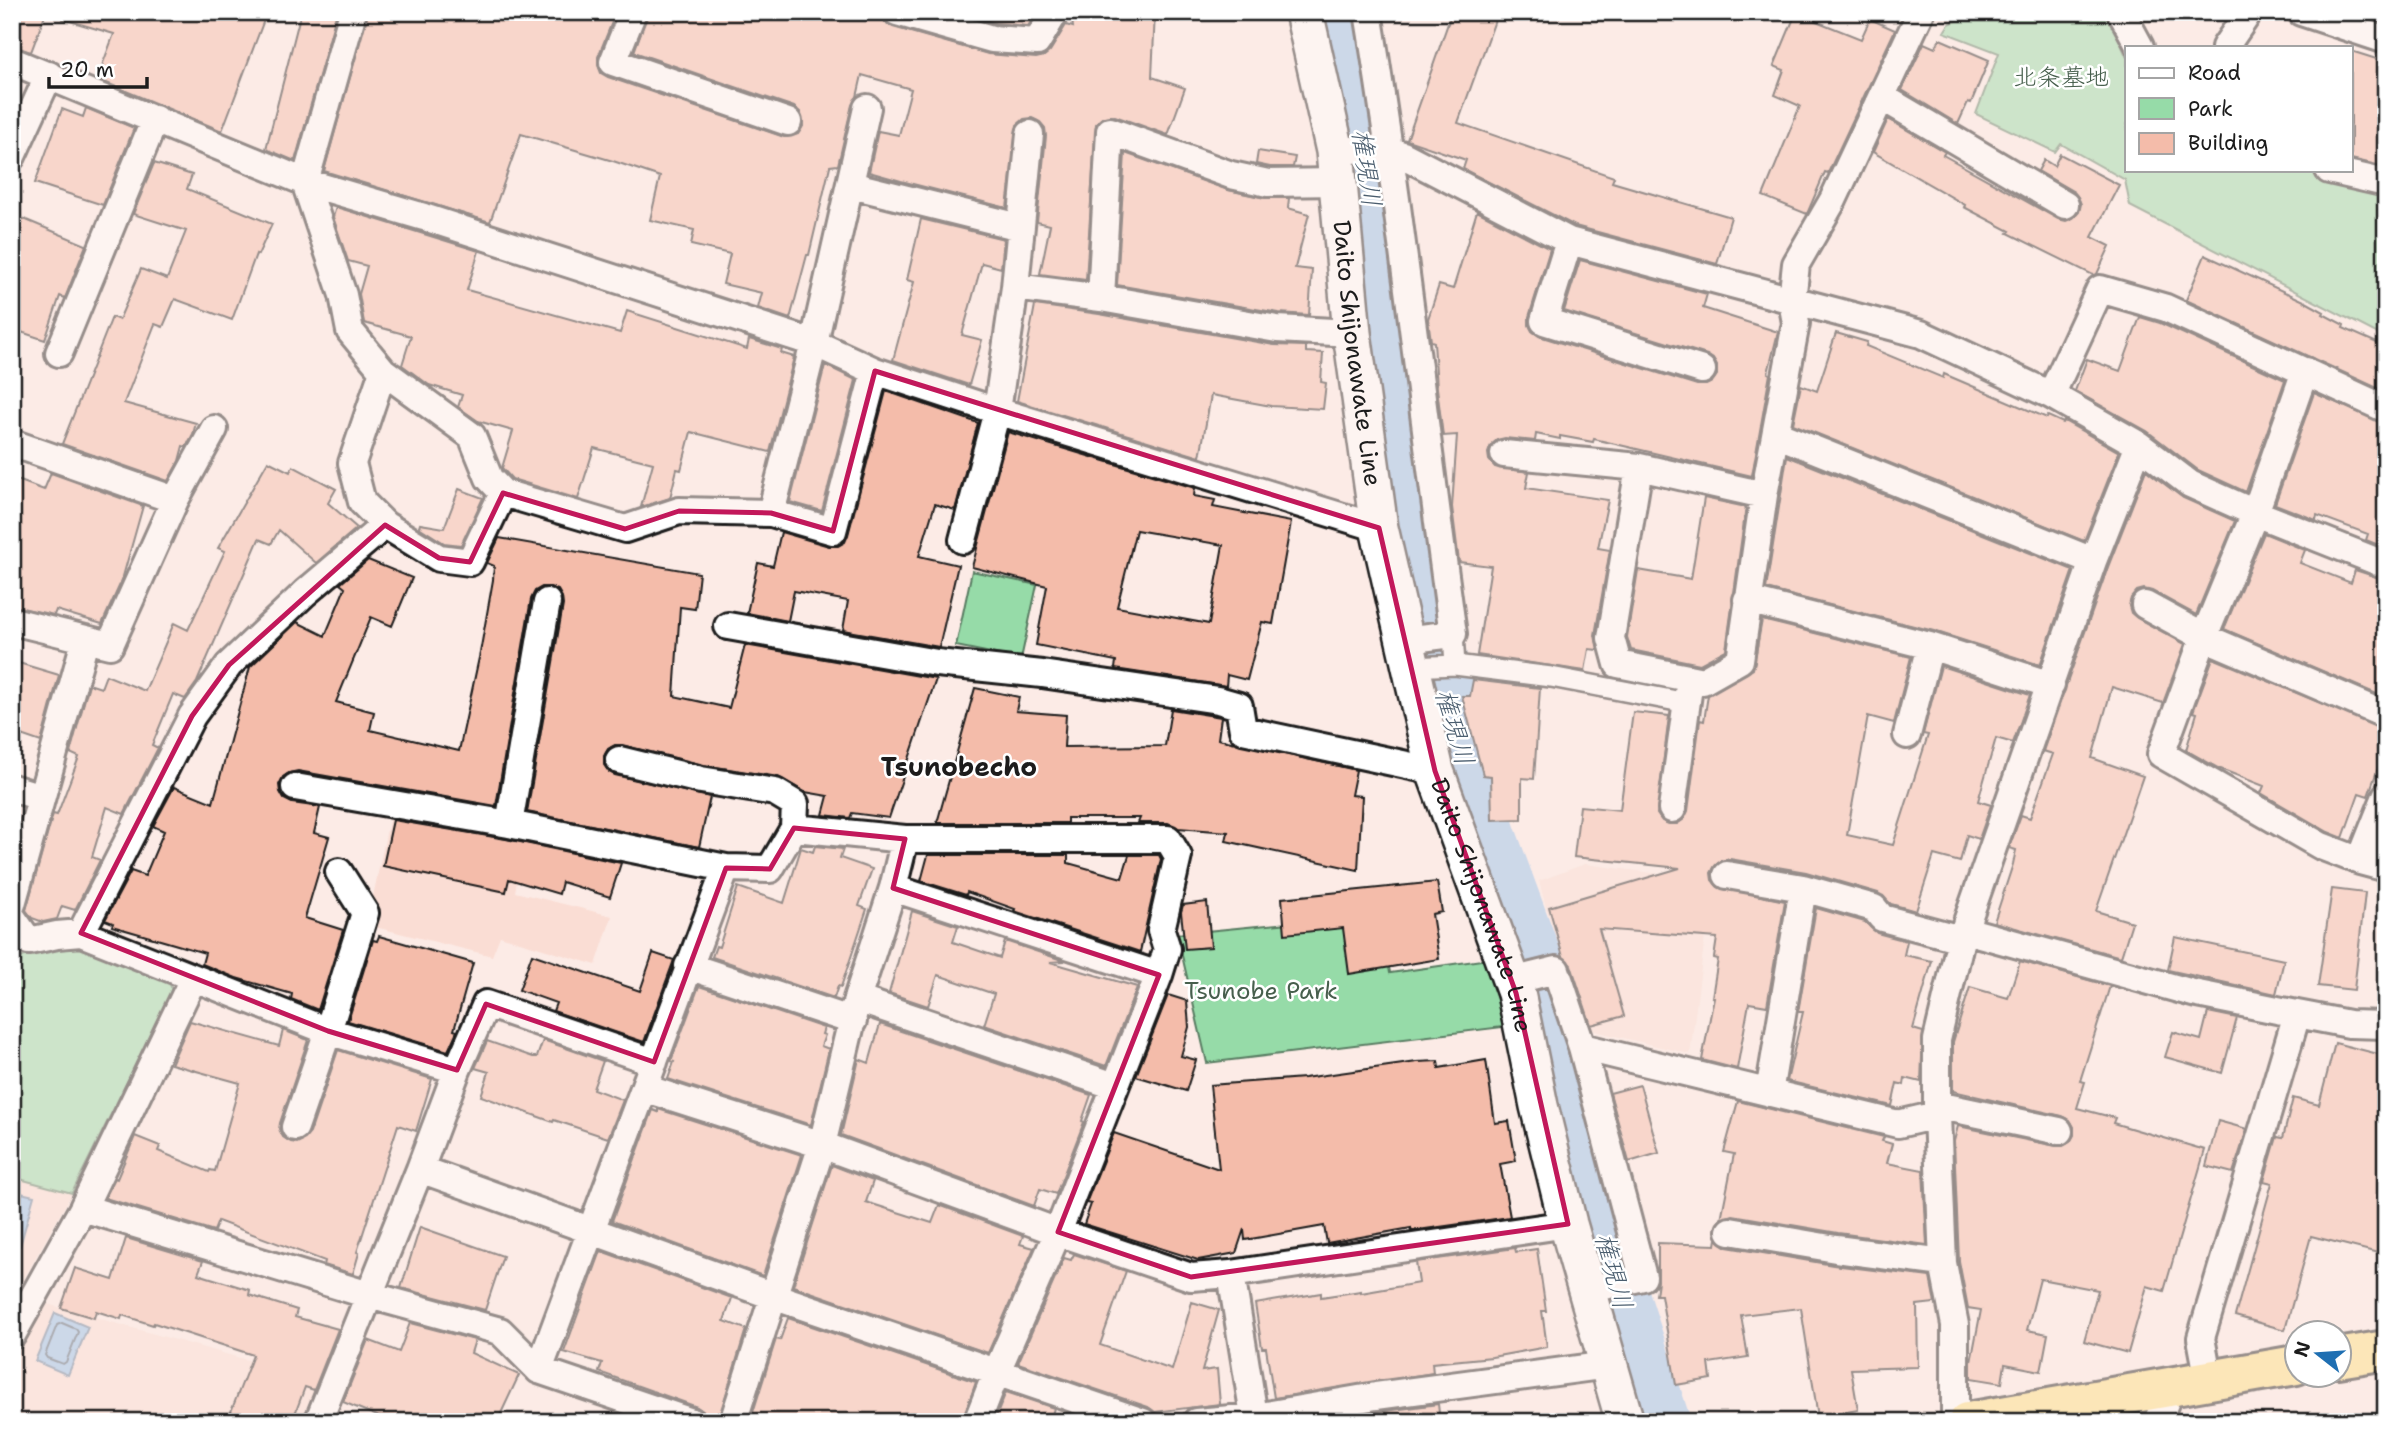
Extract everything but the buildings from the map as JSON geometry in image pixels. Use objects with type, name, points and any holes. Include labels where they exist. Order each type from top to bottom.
[{"type":"highway","points":[[2352,1356],[2386,1350]]},
{"type":"highway","points":[[1968,1422],[2164,1405],[2209,1381],[2282,1369]]},
{"type":"main road","name":"Daito Shijonawate Line","points":[[1304,12],[1337,161],[1352,332],[1379,528],[1434,771],[1513,981],[1539,1106],[1568,1224],[1625,1422]]},
{"type":"street","points":[[353,12],[305,182],[344,295],[350,331],[383,370],[472,436],[489,478],[503,493],[625,529],[679,510],[771,513],[833,531],[875,371]]},
{"type":"street","points":[[633,12],[613,62],[788,122]]},
{"type":"street","points":[[897,12],[992,39],[1037,42],[1055,12]]},
{"type":"street","points":[[1368,12],[1453,634],[1455,665]]},
{"type":"street","points":[[1409,653],[1455,665],[1689,691],[1740,660],[1764,495],[1796,323],[1792,301],[1796,264],[1833,200],[1920,12]]},
{"type":"street","points":[[2122,12],[2139,46]]},
{"type":"street","points":[[2226,46],[2249,12]]},
{"type":"street","points":[[2301,12],[2386,40]]},
{"type":"street","points":[[12,61],[305,182],[424,217],[814,343],[875,371],[997,411],[1379,528]]},
{"type":"street","points":[[14,149],[49,75]]},
{"type":"street","points":[[1882,97],[2065,205]]},
{"type":"street","points":[[771,513],[814,343],[867,108]]},
{"type":"street","points":[[59,353],[155,119]]},
{"type":"street","points":[[1101,298],[1110,131],[1231,175],[1268,183],[1386,149],[1403,155],[1569,241],[1921,334],[2052,395],[2139,445],[2190,484],[2386,565]]},
{"type":"street","points":[[963,540],[997,411],[1015,287],[1030,134]]},
{"type":"street","points":[[2338,172],[2386,183]]},
{"type":"street","points":[[851,185],[1020,227]]},
{"type":"street","points":[[1569,241],[1544,321],[1702,370]]},
{"type":"street","points":[[1015,287],[1101,298],[1277,328],[1352,332]]},
{"type":"street","points":[[2052,395],[2100,289],[2166,308],[2386,409]]},
{"type":"street","points":[[383,370],[352,463],[362,502],[385,525],[439,558],[470,562],[503,493]]},
{"type":"street","points":[[2305,371],[2255,513],[2204,637],[2161,754],[2321,846],[2386,868]]},
{"type":"street","points":[[12,621],[110,645],[175,500],[214,429]]},
{"type":"street","points":[[1776,434],[2093,561]]},
{"type":"street","points":[[12,443],[175,500]]},
{"type":"street","points":[[1955,1422],[1955,1325],[1943,1263],[1937,1040],[1963,935],[2093,561],[2139,445]]},
{"type":"street","points":[[1504,454],[1639,467],[1764,495]]},
{"type":"street","points":[[1639,467],[1611,638],[1618,664],[1689,691]]},
{"type":"street","points":[[81,933],[192,716],[229,665],[305,593],[385,525]]},
{"type":"street","points":[[1747,600],[1930,646],[2051,685]]},
{"type":"street","points":[[509,824],[547,603]]},
{"type":"street","points":[[2145,605],[2204,637],[2386,715]]},
{"type":"street","points":[[728,626],[937,663],[1042,674],[1218,700],[1239,706],[1243,730],[1434,771]]},
{"type":"street","points":[[1409,653],[1453,634]]},
{"type":"street","points":[[12,904],[85,640]]},
{"type":"street","points":[[1907,735],[1930,646]]},
{"type":"street","points":[[1672,809],[1689,691]]},
{"type":"street","points":[[295,787],[509,824],[726,868],[770,869],[794,828],[795,804],[775,792],[701,780],[619,760]]},
{"type":"street","points":[[12,788],[41,797]]},
{"type":"street","points":[[2360,861],[2386,796]]},
{"type":"street","points":[[794,828],[905,839],[1167,839],[1178,856],[1161,930],[1167,949],[1159,975],[1058,1233],[977,1422]]},
{"type":"street","points":[[733,1422],[822,1145],[855,1010],[905,839]]},
{"type":"street","points":[[538,1370],[726,868]]},
{"type":"street","points":[[295,1127],[365,914],[339,872]]},
{"type":"street","points":[[1727,875],[1803,888],[1874,908],[1882,918],[1963,935],[2193,993],[2349,1024],[2386,1025]]},
{"type":"street","points":[[893,887],[1159,975]]},
{"type":"street","points":[[1769,1093],[1803,888]]},
{"type":"street","points":[[12,916],[20,942],[81,933],[328,1031],[457,1070]]},
{"type":"street","points":[[688,967],[855,1010],[1115,1086]]},
{"type":"street","points":[[1513,981],[1556,970],[1582,1047],[1643,1277],[1588,1290]]},
{"type":"street","points":[[12,1335],[83,1208],[193,979]]},
{"type":"street","points":[[318,1422],[457,1070],[486,1004],[654,1062]]},
{"type":"street","points":[[2209,1381],[2201,1338],[2297,1014]]},
{"type":"street","points":[[1582,1047],[1898,1124],[1937,1110],[2059,1131]]},
{"type":"street","points":[[644,1088],[822,1145],[1058,1233],[1191,1277],[1231,1274],[1568,1224]]},
{"type":"street","points":[[420,1169],[773,1296],[1143,1422]]},
{"type":"street","points":[[83,1208],[369,1295],[500,1331],[538,1370],[692,1422]]},
{"type":"street","points":[[1730,1231],[1943,1263]]},
{"type":"street","points":[[1231,1274],[1255,1420]]},
{"type":"street","points":[[1196,1422],[1255,1420],[1376,1396],[1608,1365]]},
{"type":"highlighted area","points":[[875,371],[1379,528],[1435,771],[1516,993],[1568,1224],[1191,1277],[1058,1232],[1159,975],[893,888],[905,839],[794,828],[770,869],[726,868],[654,1062],[486,1004],[457,1070],[328,1031],[81,933],[192,716],[229,665],[385,525],[439,558],[470,562],[503,493],[625,529],[679,511],[771,513],[833,531]]},
{"type":"shaded area","points":[[390,816],[524,843],[515,892],[612,916],[596,965],[500,936],[492,956],[367,925]]},
{"type":"shaded area","points":[[1585,864],[1712,881],[1690,1054],[1579,1027],[1539,881]]},
{"type":"shaded area","points":[[12,1177],[72,1193],[12,1299]]},
{"type":"shaded area","points":[[47,1304],[319,1380],[300,1422],[12,1422],[12,1356]]},
{"type":"green space","name":"北条墓地","points":[[1978,12],[2107,12],[2125,53],[2125,172],[2314,172],[2348,187],[2386,196],[2386,338],[2130,206],[2125,180],[2061,144],[2055,152],[1976,114],[1999,53],[1944,32],[1949,24]]},
{"type":"green space","points":[[972,571],[1037,585],[1021,659],[956,646]]},
{"type":"green space","name":"Tsunobe Park","points":[[1380,914],[1390,973],[1488,959],[1503,1027],[1207,1063],[1177,934]]},
{"type":"green space","points":[[87,944],[167,973],[172,991],[72,1193],[12,1177],[12,961],[39,951]]},
{"type":"water","points":[[12,1191],[34,1196],[20,1246],[12,1244]]},
{"type":"water","points":[[55,1313],[88,1327],[68,1375],[35,1361]]},
{"type":"waterway","name":"権現川","points":[[1339,12],[1363,134],[1413,522],[1439,670],[1486,835],[1541,984],[1616,1286],[1660,1422]]},
{"type":"district","name":"Tsunobecho","points":[[959,767]]}]
